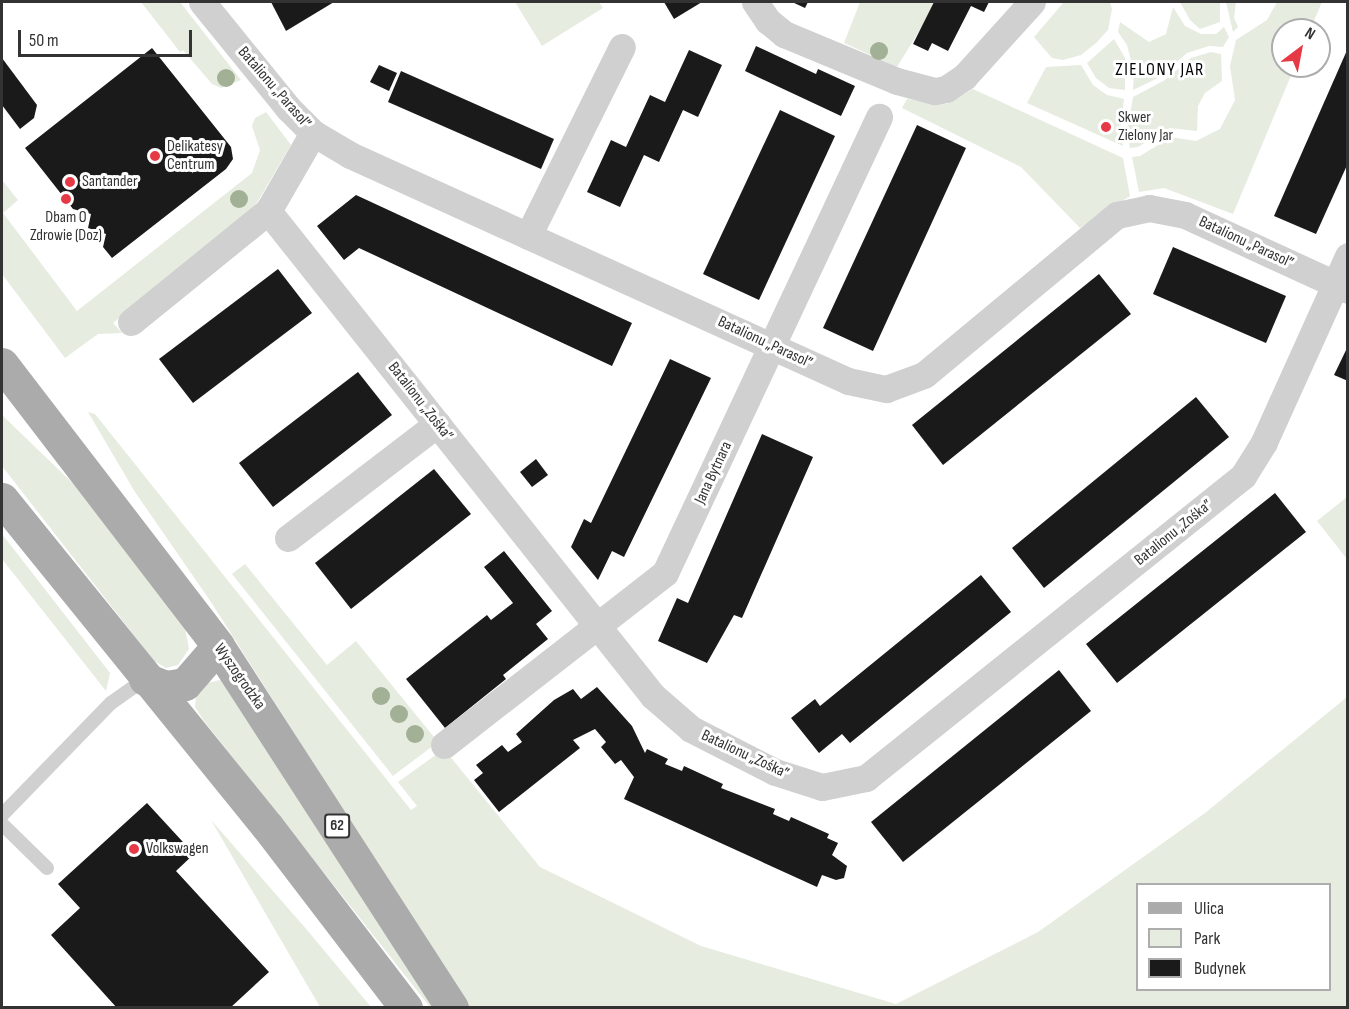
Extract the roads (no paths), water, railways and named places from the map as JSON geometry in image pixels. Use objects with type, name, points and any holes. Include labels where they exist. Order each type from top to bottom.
[{"type":"main road","name":"Wyszogrodzka","points":[[2,364],[218,646],[453,1008]]},
{"type":"main road","points":[[2,499],[145,680],[267,826],[406,1008]]},
{"type":"main road","points":[[145,680],[166,687],[185,684],[218,646]]},
{"type":"street","name":"Batalionu „Parasol”","points":[[202,2],[268,85],[313,133],[350,155],[848,381],[886,389],[924,375],[1117,215],[1149,208],[1185,215],[1341,287]]},
{"type":"street","points":[[755,2],[768,21],[784,34],[897,81],[935,91],[946,90],[964,77],[1032,2]]},
{"type":"street","points":[[528,236],[622,47]]},
{"type":"street","name":"Jana Bytnara","points":[[444,745],[600,628],[665,573],[879,117]]},
{"type":"street","points":[[131,322],[268,211],[313,133]]},
{"type":"street","name":"Batalionu „Zośka”","points":[[268,211],[653,696],[691,729],[775,772],[822,787],[866,778],[1243,477],[1264,441],[1341,287],[1347,256]]},
{"type":"street","points":[[288,538],[437,424]]},
{"type":"lane","points":[[2,815],[111,703],[145,680]]},
{"type":"lane","points":[[2,824],[48,868]]},
{"type":"place","name":"Skwer Zielony Jar","points":[[1106,127]]},
{"type":"place","name":"Delikatesy Centrum","points":[[155,156]]},
{"type":"place","name":"Santander","points":[[70,182]]},
{"type":"place","name":"Dbam O Zdrowie (Doz)","points":[[66,199]]},
{"type":"place","name":"Volkswagen","points":[[134,849]]},
{"type":"district","name":"ZIELONY JAR","points":[[1160,70]]}]
